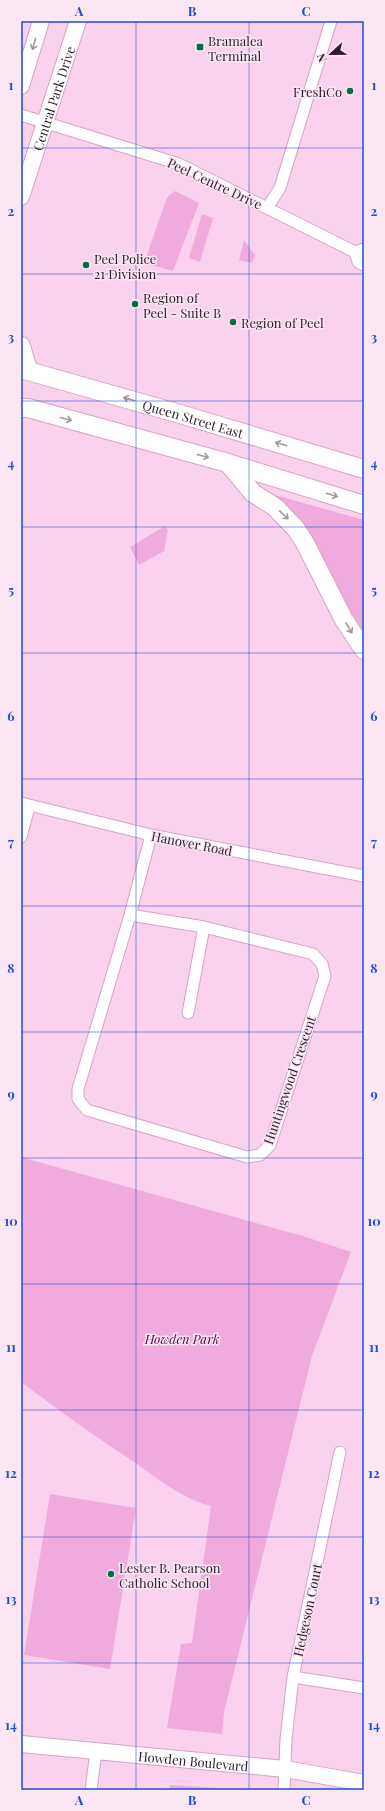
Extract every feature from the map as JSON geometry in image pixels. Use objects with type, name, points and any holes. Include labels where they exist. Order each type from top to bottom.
[{"type":"main road","points":[[21,346],[24,369]]},
{"type":"main road","name":"Queen Street East","points":[[24,369],[364,469]]},
{"type":"main road","points":[[24,410],[228,463],[364,505]]},
{"type":"main road","points":[[228,463],[253,493],[275,506],[296,528],[344,620],[364,650]]},
{"type":"street","points":[[21,86],[41,21]]},
{"type":"street","name":"Central Park Drive","points":[[21,197],[78,21]]},
{"type":"street","points":[[267,208],[280,188],[331,21]]},
{"type":"street","name":"Peel Centre Drive","points":[[21,115],[179,164],[267,208],[360,250],[358,262],[364,265]]},
{"type":"street","points":[[21,837],[25,805]]},
{"type":"street","name":"Hanover Road","points":[[25,805],[151,835],[364,876]]},
{"type":"street","name":"Huntingwood Crescent","points":[[130,915],[204,927],[313,954],[322,964],[325,976],[270,1145],[260,1154],[247,1157],[87,1110],[78,1099],[78,1089],[130,915],[151,835]]},
{"type":"street","points":[[188,1012],[204,927]]},
{"type":"street","name":"Hedgeson Court","points":[[284,1790],[286,1739],[294,1677],[340,1452]]},
{"type":"street","points":[[294,1677],[364,1688]]},
{"type":"street","name":"Howden Boulevard","points":[[21,1744],[285,1769],[364,1783]]},
{"type":"street","points":[[91,1790],[96,1751]]},
{"type":"green space","points":[[175,191],[199,203],[173,271],[144,263],[166,200],[169,195]]},
{"type":"green space","points":[[202,214],[213,218],[200,262],[189,258]]},
{"type":"green space","points":[[244,240],[255,255],[252,263],[239,260]]},
{"type":"green space","points":[[275,495],[364,520],[364,637],[300,524]]},
{"type":"green space","points":[[165,526],[168,530],[164,551],[139,565],[130,547]]},
{"type":"green space","name":"Howden Park","points":[[21,1157],[306,1237],[351,1252],[312,1356],[224,1712],[222,1734],[167,1728],[181,1644],[192,1643],[211,1506],[191,1499],[171,1488],[21,1382]]},
{"type":"green space","points":[[50,1494],[136,1508],[110,1669],[24,1655]]},
{"type":"green space","points":[[170,1785],[218,1788],[218,1790],[170,1790]]},
{"type":"place","name":"Bramalea Terminal","points":[[200,47]]},
{"type":"place","name":"FreshCo","points":[[350,91]]},
{"type":"place","name":"Peel Police 21 Division","points":[[86,265]]},
{"type":"place","name":"Region of Peel - Suite B","points":[[135,304]]},
{"type":"place","name":"Region of Peel","points":[[233,322]]},
{"type":"place","name":"Lester B. Pearson Catholic School","points":[[111,1574]]}]
